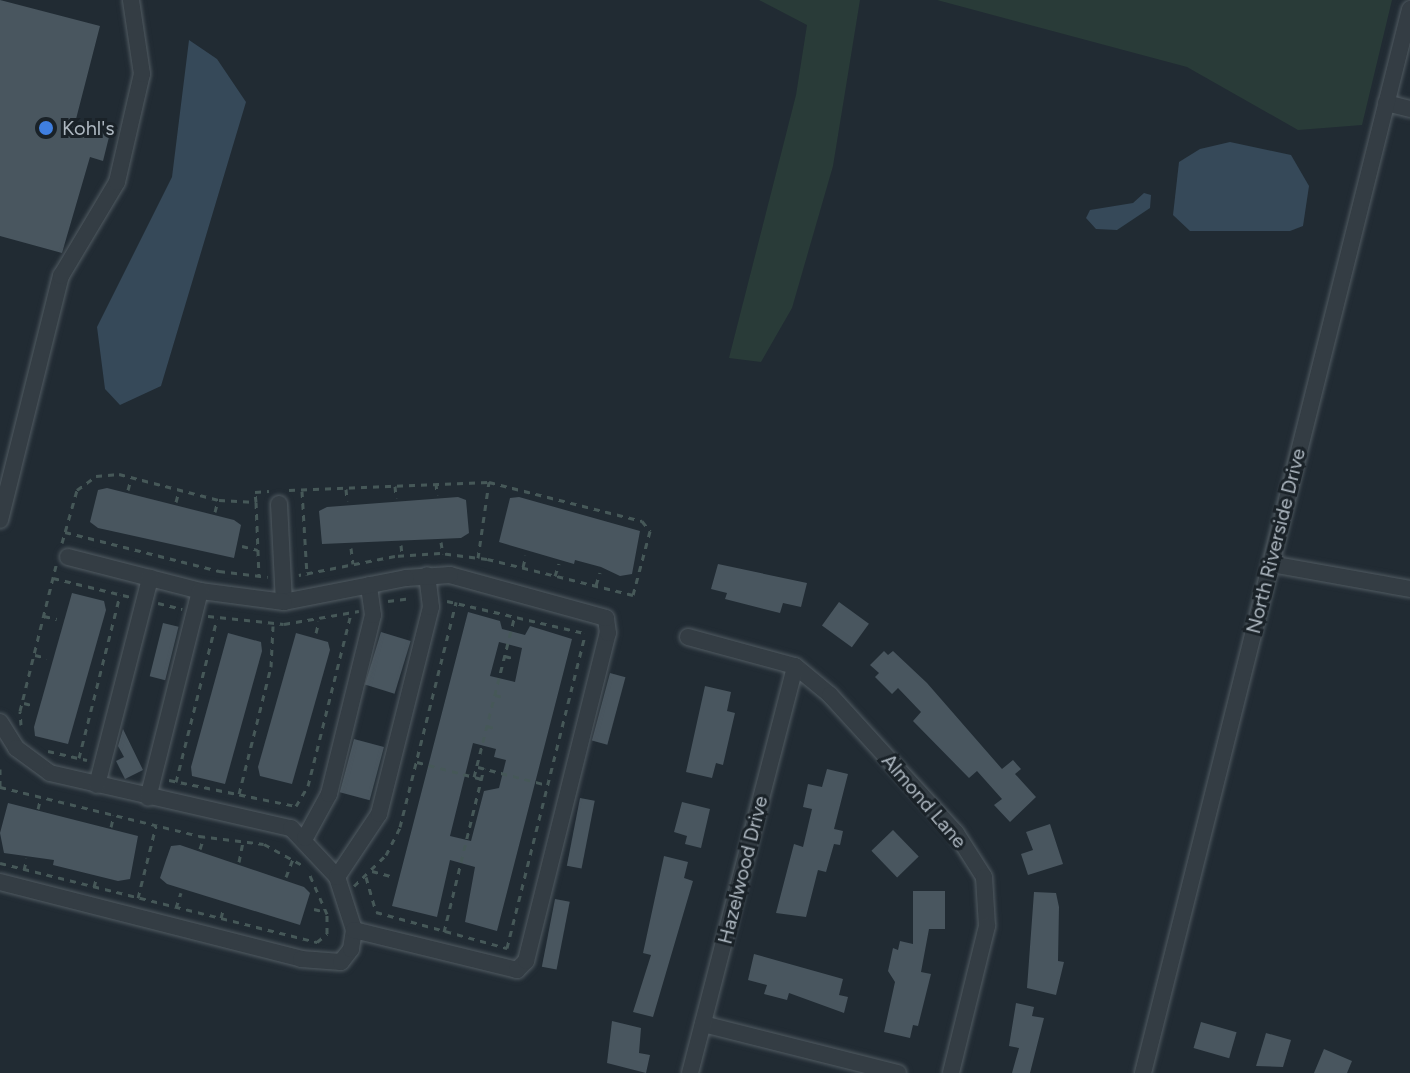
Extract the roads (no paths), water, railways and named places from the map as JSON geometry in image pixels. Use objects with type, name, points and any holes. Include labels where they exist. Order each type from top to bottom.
[{"type":"street","points":[[0,520],[61,276],[117,182],[142,74],[131,0]]},
{"type":"street","name":"North Riverside Drive","points":[[1143,1073],[1410,9]]},
{"type":"street","points":[[1386,103],[1410,109]]},
{"type":"street","points":[[279,504],[284,602]]},
{"type":"street","points":[[68,557],[200,591],[284,602],[427,575],[464,576],[604,615],[608,633],[525,963],[511,971],[354,930]]},
{"type":"street","points":[[1271,564],[1410,589]]},
{"type":"street","points":[[341,885],[379,814],[431,596],[427,575]]},
{"type":"street","points":[[97,785],[150,578]]},
{"type":"street","points":[[305,838],[329,794],[373,605],[369,585]]},
{"type":"street","points":[[148,798],[200,591]]},
{"type":"street","name":"Almond Lane","points":[[688,637],[795,666],[830,695],[946,821],[984,877],[987,926],[951,1073]]},
{"type":"street","name":"Hazelwood Drive","points":[[690,1073],[795,666]]},
{"type":"street","points":[[0,722],[11,743],[37,766],[148,798],[283,824],[305,838],[341,885],[354,930],[351,949],[341,962],[301,959],[0,882]]},
{"type":"street","points":[[703,1024],[898,1073]]},
{"type":"water","points":[[189,40],[217,59],[246,102],[161,386],[120,405],[105,389],[97,327],[172,177]]},
{"type":"water","points":[[1230,142],[1291,155],[1309,186],[1303,226],[1290,231],[1190,231],[1173,215],[1179,162],[1200,149]]},
{"type":"water","points":[[1144,193],[1151,195],[1150,208],[1117,230],[1096,229],[1086,218],[1090,210],[1133,203]]},
{"type":"place","name":"Kohl's","points":[[46,128]]}]
